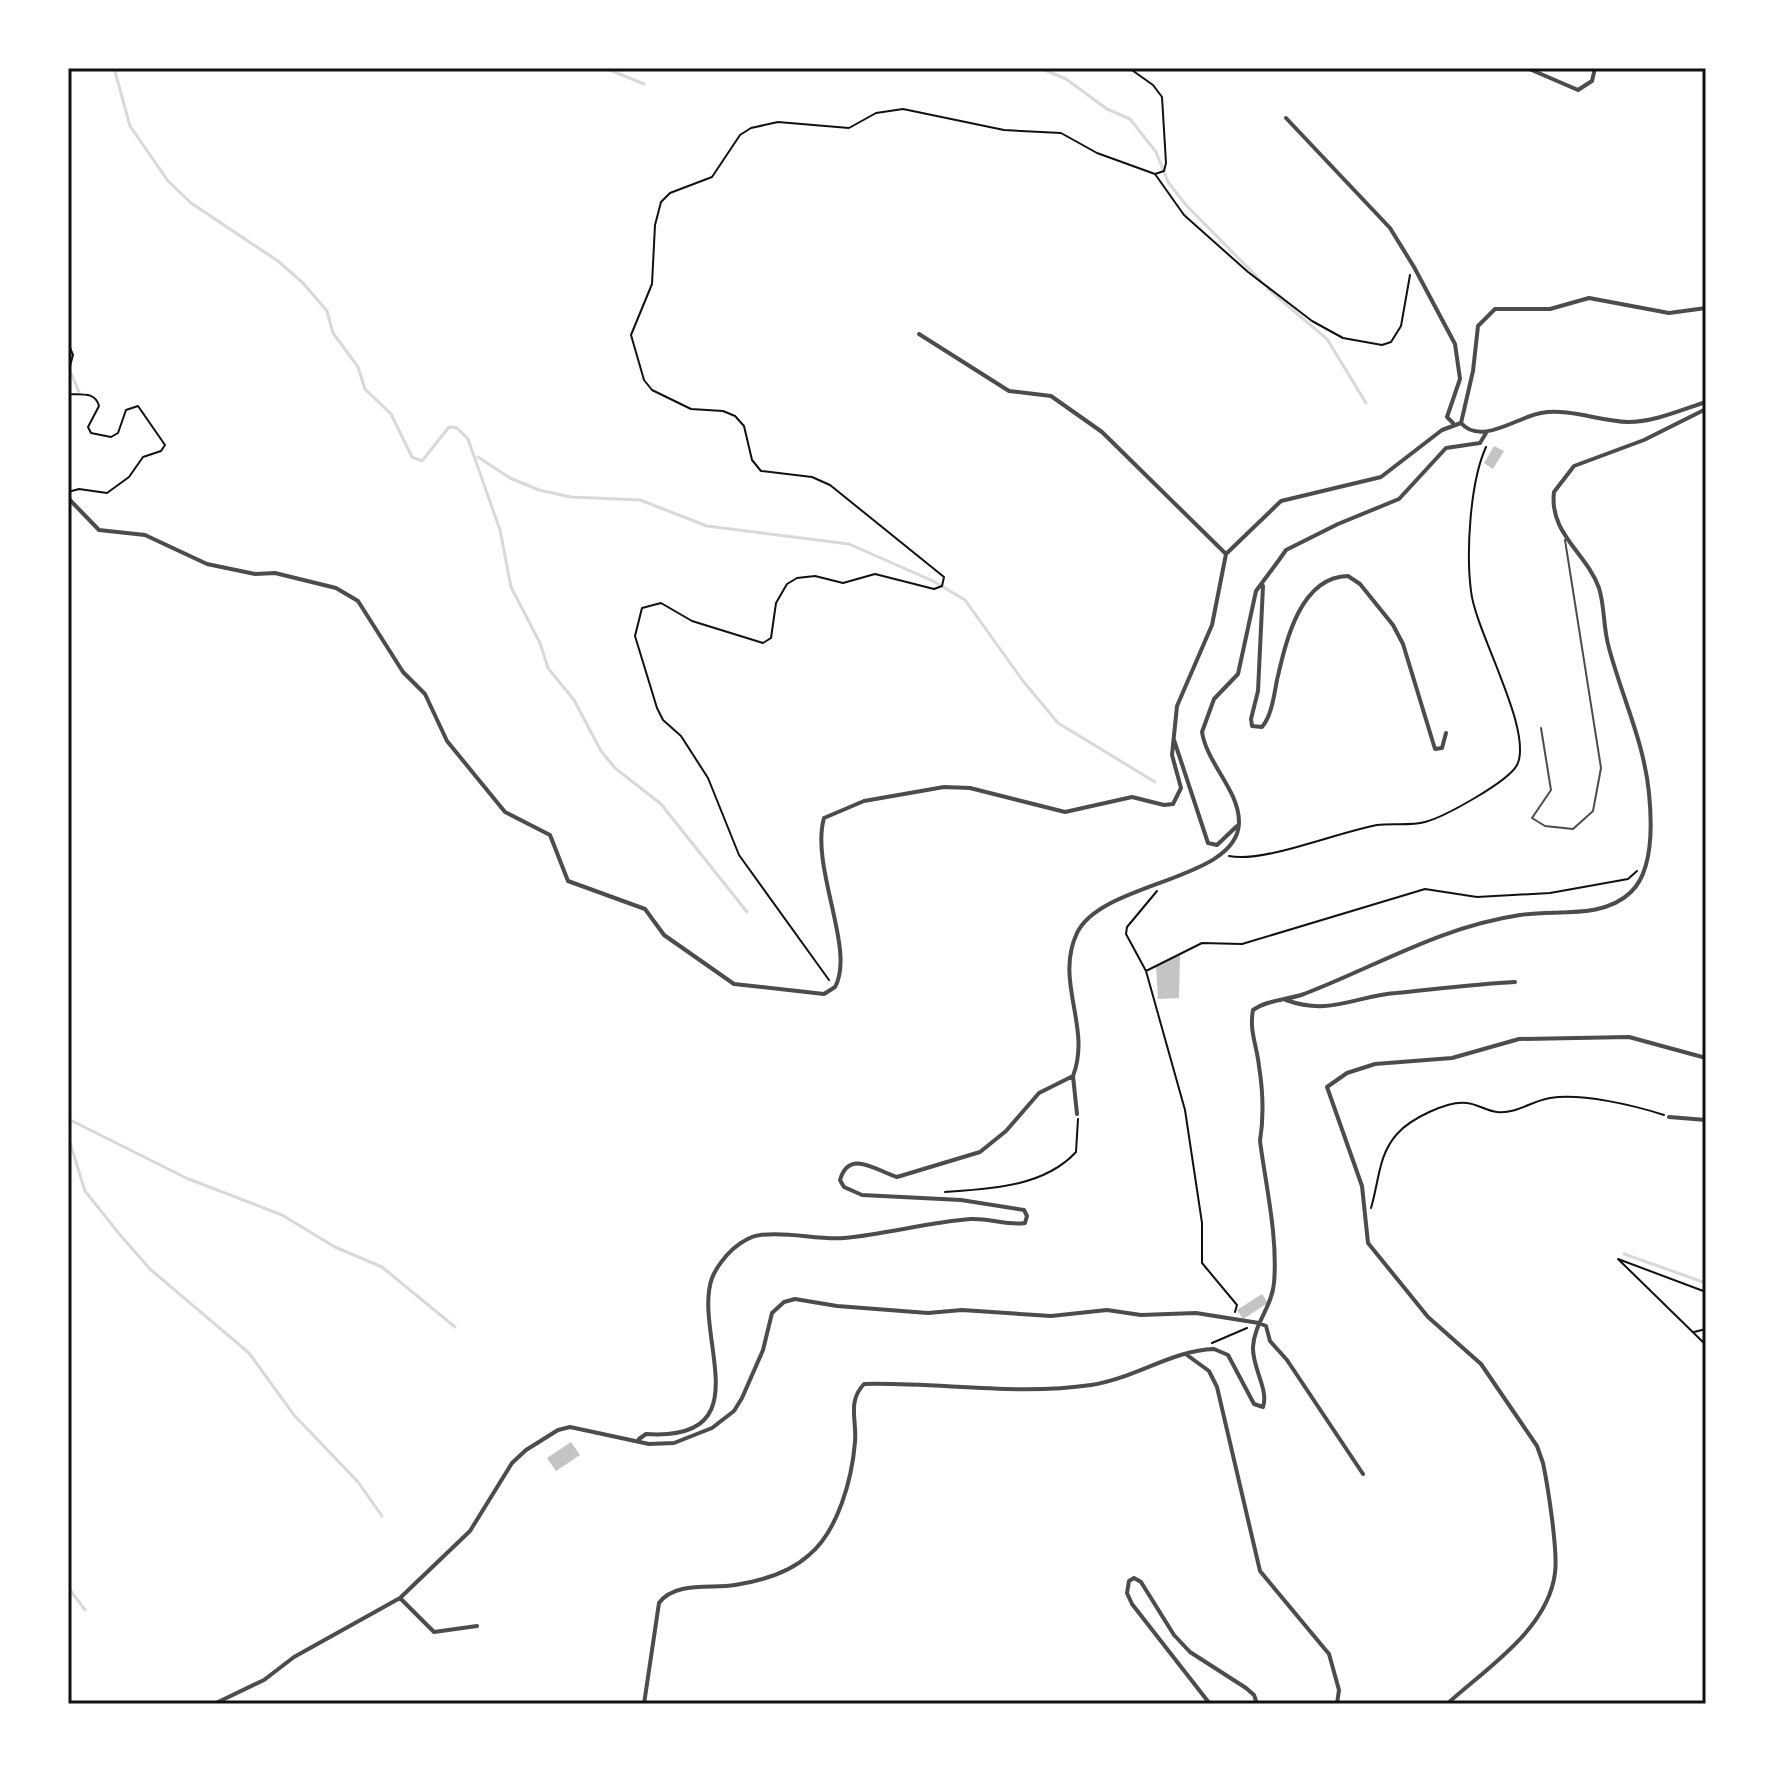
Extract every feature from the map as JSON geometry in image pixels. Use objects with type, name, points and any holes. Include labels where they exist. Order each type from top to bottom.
[{"type":"street","points":[[1527,68],[1559,85],[1578,90],[1592,81],[1595,68]]},
{"type":"street","points":[[1286,118],[1390,228],[1414,267],[1455,344],[1460,379],[1447,419],[1470,431],[1486,433],[1521,418],[1549,411],[1626,422],[1645,421],[1706,402]]},
{"type":"street","points":[[68,495],[99,530],[145,535],[207,564],[255,574],[275,573],[336,588],[358,601],[403,672],[425,694],[447,741],[505,812],[550,835],[568,881],[645,909],[664,935],[734,984],[824,994],[835,987],[842,967],[821,855],[820,833],[824,818],[864,801],[944,787],[970,788],[1065,812],[1132,797],[1168,806],[1177,800],[1181,788],[1172,755],[1177,706],[1212,625],[1226,554],[1281,501],[1381,477],[1458,423],[1473,371],[1478,326],[1495,309],[1550,309],[1589,298],[1669,313],[1706,308]]},
{"type":"street","points":[[919,334],[1009,391],[1051,396],[1102,432],[1226,554]]},
{"type":"street","points":[[644,1704],[659,1603],[663,1596],[691,1588],[756,1581],[784,1571],[810,1555],[827,1533],[849,1474],[855,1441],[853,1402],[864,1384],[904,1387],[954,1384],[997,1389],[1091,1385],[1202,1350],[1214,1349],[1228,1355],[1254,1404],[1260,1408],[1265,1394],[1254,1365],[1253,1346],[1259,1323],[1272,1296],[1274,1271],[1260,1141],[1264,1119],[1259,1064],[1250,1027],[1253,1010],[1261,1004],[1303,995],[1418,942],[1521,914],[1563,915],[1616,904],[1632,891],[1645,864],[1650,809],[1646,766],[1607,643],[1599,590],[1591,571],[1555,522],[1554,492],[1574,466],[1644,440],[1706,409]]},
{"type":"street","points":[[1077,1114],[1073,1076],[1080,1049],[1067,976],[1076,935],[1089,917],[1224,854],[1232,847],[1239,824],[1238,812],[1204,743],[1202,732],[1214,699],[1238,674],[1256,591],[1263,586],[1286,550],[1399,499],[1446,448],[1480,443],[1486,433]]},
{"type":"street","points":[[1263,586],[1258,691],[1252,726],[1262,727],[1269,716],[1279,671],[1303,604],[1325,581],[1348,576],[1360,584],[1393,625],[1403,644],[1435,749],[1442,748],[1446,733]]},
{"type":"street","points":[[1174,739],[1208,843],[1217,845],[1239,824]]},
{"type":"street","points":[[1284,1000],[1312,1007],[1330,1007],[1393,993],[1515,982]]},
{"type":"street","points":[[1447,1704],[1522,1636],[1549,1597],[1556,1572],[1547,1484],[1537,1446],[1481,1364],[1428,1317],[1368,1243],[1362,1186],[1327,1087],[1360,1068],[1452,1058],[1519,1039],[1564,1041],[1609,1036],[1706,1058]]},
{"type":"street","points":[[639,1439],[646,1434],[664,1436],[686,1432],[707,1419],[714,1397],[715,1376],[712,1279],[733,1249],[755,1235],[789,1232],[840,1238],[969,1219],[1025,1223],[1027,1216],[1024,1210],[924,1198],[862,1195],[844,1187],[840,1180],[847,1167],[854,1163],[874,1166],[897,1177],[980,1152],[1006,1131],[1039,1093],[1073,1076]]},
{"type":"street","points":[[1669,1117],[1706,1120]]},
{"type":"street","points":[[214,1704],[264,1680],[294,1657],[400,1598],[470,1531],[501,1479],[526,1450],[564,1428],[639,1439],[649,1444],[685,1440],[712,1428],[734,1411],[760,1360],[772,1313],[784,1302],[795,1299],[928,1313],[962,1310],[1051,1316],[1107,1310],[1226,1317],[1259,1323],[1266,1326],[1270,1341],[1287,1360],[1363,1474]]},
{"type":"street","points":[[1187,1355],[1209,1371],[1217,1387],[1260,1571],[1329,1654],[1339,1690],[1337,1704]]},
{"type":"street","points":[[1210,1704],[1169,1656],[1132,1604],[1127,1593],[1129,1581],[1134,1578],[1141,1582],[1174,1635],[1190,1652],[1246,1688],[1254,1695],[1257,1704]]},
{"type":"street","points":[[400,1598],[434,1632],[477,1626]]},
{"type":"lane","points":[[1541,728],[1551,790],[1532,818],[1545,826],[1573,829],[1593,811],[1601,768],[1586,690],[1565,538]]},
{"type":"path","points":[[1129,68],[1153,85],[1162,97],[1166,163],[1164,171],[1155,174]]},
{"type":"path","points":[[835,987],[739,855],[708,778],[681,736],[663,720],[635,636],[642,608],[661,603],[692,621],[763,643],[771,638],[770,623],[780,594],[797,578],[815,576],[843,583],[868,574],[934,589],[942,586],[944,577],[830,485],[785,471],[761,471],[752,460],[744,426],[731,413],[691,409],[652,390],[644,380],[631,335],[652,284],[653,238],[661,202],[670,193],[712,177],[731,146],[751,128],[778,122],[849,128],[889,110],[920,111],[1004,130],[1061,133],[1097,153],[1155,174],[1184,215],[1248,272],[1331,334],[1343,338],[1382,345],[1391,342],[1401,326],[1407,281],[1414,267]]},
{"type":"path","points":[[68,343],[73,355],[68,373]]},
{"type":"path","points":[[68,394],[89,394],[97,399],[99,406],[88,427],[91,433],[101,437],[118,433],[126,410],[131,406],[143,409],[165,445],[161,451],[143,457],[118,488],[107,493],[79,489],[68,495]]},
{"type":"path","points":[[1224,854],[1243,856],[1379,825],[1423,823],[1478,795],[1508,775],[1517,764],[1518,732],[1471,593],[1472,520],[1479,462],[1486,447]]},
{"type":"path","points":[[1146,971],[1155,963],[1202,943],[1242,944],[1425,889],[1477,897],[1550,893],[1628,879],[1645,864]]},
{"type":"path","points":[[1168,878],[1127,927],[1126,934],[1146,971],[1185,1110],[1202,1223],[1202,1263],[1237,1305],[1235,1312],[1226,1317]]},
{"type":"path","points":[[1365,1220],[1375,1196],[1380,1164],[1398,1132],[1447,1102],[1469,1103],[1496,1112],[1527,1108],[1549,1098],[1571,1099],[1632,1105],[1669,1117]]},
{"type":"path","points":[[924,1198],[936,1192],[985,1190],[1050,1172],[1076,1152],[1077,1114]]},
{"type":"path","points":[[1706,1292],[1618,1259],[1706,1345]]},
{"type":"path","points":[[1202,1350],[1259,1323]]},
{"type":"path","points":[[1693,1332],[1706,1329]]},
{"type":"building","points":[[1494,446],[1504,451],[1493,469],[1484,463]]},
{"type":"building","points":[[1180,955],[1179,998],[1158,999],[1156,966]]},
{"type":"building","points":[[1262,1294],[1268,1303],[1243,1319],[1237,1310]]},
{"type":"building","points":[[571,1442],[580,1455],[556,1471],[547,1458]]},
{"type":"waterway","points":[[114,68],[130,126],[168,181],[191,203],[278,261],[303,283],[327,311],[333,333],[358,367],[365,389],[391,414],[412,457],[422,461],[449,427],[457,428],[468,439],[500,530],[511,587],[540,643],[548,668],[574,700],[601,751],[615,768],[661,804],[747,912]]},
{"type":"waterway","points":[[605,68],[644,84]]},
{"type":"waterway","points":[[1040,68],[1066,79],[1107,109],[1130,119],[1156,152],[1168,182],[1186,205],[1260,280]]},
{"type":"waterway","points":[[1268,289],[1327,339],[1366,403]]},
{"type":"waterway","points":[[71,373],[79,392]]},
{"type":"waterway","points":[[478,457],[510,478],[539,490],[571,497],[640,500],[707,526],[849,544],[933,581],[965,600],[1023,681],[1058,723],[1155,782]]},
{"type":"waterway","points":[[68,1119],[186,1178],[282,1215],[335,1247],[382,1267],[455,1327]]},
{"type":"waterway","points":[[68,1136],[85,1191],[121,1236],[150,1269],[249,1353],[294,1415],[358,1482],[382,1516]]},
{"type":"waterway","points":[[1624,1254],[1706,1283]]},
{"type":"waterway","points":[[68,1587],[85,1610]]}]
